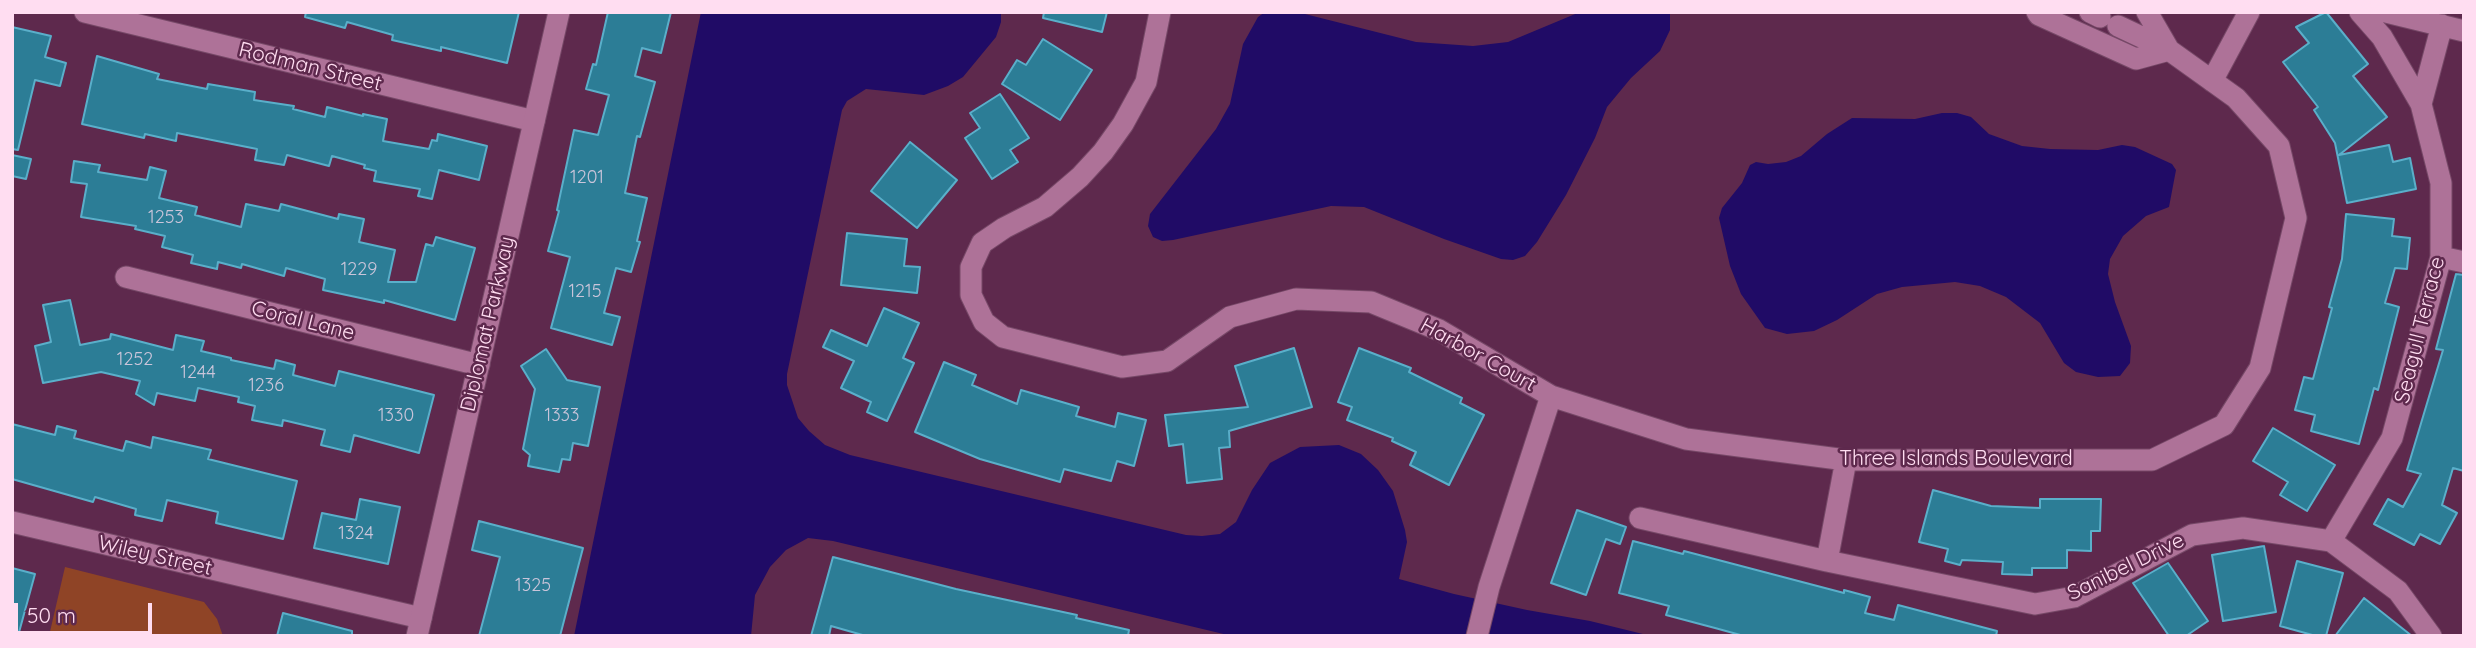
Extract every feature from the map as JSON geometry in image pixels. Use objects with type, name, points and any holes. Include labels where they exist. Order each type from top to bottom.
[{"type":"street","name":"Rodman Street","points":[[85,12],[534,121]]},
{"type":"street","name":"Diplomat Parkway","points":[[419,627],[559,12]]},
{"type":"street","name":"Harbor Court","points":[[1160,12],[1146,82],[1124,124],[1103,152],[1080,177],[1045,206],[982,243],[971,267],[971,295],[984,322],[1003,337],[1122,367],[1167,361],[1230,317],[1296,299],[1371,302],[1439,330],[1551,396]]},
{"type":"street","points":[[2037,12],[2136,59],[2169,50]]},
{"type":"street","points":[[2147,12],[2169,50]]},
{"type":"street","points":[[2212,81],[2249,12]]},
{"type":"street","name":"Seagull Terrace","points":[[2331,541],[2392,438],[2441,257],[2441,183],[2421,104],[2382,37],[2360,12]]},
{"type":"street","points":[[2386,12],[2464,30]]},
{"type":"street","points":[[2103,18],[2169,50]]},
{"type":"street","name":"Seagull Terrace","points":[[2421,104],[2442,25]]},
{"type":"street","name":"Three Islands Boulevard","points":[[1551,396],[1686,439],[1846,460],[2151,460],[2224,425],[2260,368],[2296,218],[2279,146],[2236,98],[2169,50]]},
{"type":"street","points":[[2441,257],[2464,262]]},
{"type":"street","name":"Coral Lane","points":[[126,277],[479,365]]},
{"type":"street","points":[[1477,636],[1489,587],[1551,396]]},
{"type":"street","points":[[1827,561],[1846,460]]},
{"type":"street","name":"Sanibel Drive","points":[[1640,518],[1827,561],[2035,604],[2074,597],[2192,535],[2243,527],[2331,541],[2398,591],[2431,636]]},
{"type":"street","name":"Wiley Street","points":[[12,522],[419,627]]},
{"type":"shaded area","points":[[701,12],[1001,12],[996,37],[963,77],[924,95],[866,89],[847,101],[842,110],[787,374],[787,385],[798,418],[825,445],[850,455],[1186,535],[1202,536],[1220,534],[1236,522],[1252,490],[1270,463],[1300,447],[1339,445],[1361,454],[1378,470],[1393,491],[1407,542],[1399,579],[1454,594],[1651,636],[1232,636],[833,541],[808,538],[786,550],[770,567],[755,595],[751,636],[574,636]]},
{"type":"shaded area","points":[[1265,12],[1297,12],[1416,42],[1473,46],[1508,42],[1580,12],[1670,12],[1670,30],[1660,51],[1631,78],[1607,107],[1595,138],[1566,195],[1537,242],[1525,256],[1513,260],[1501,259],[1364,207],[1331,206],[1173,240],[1162,241],[1153,237],[1148,226],[1150,214],[1216,129],[1230,104],[1243,44],[1258,17]]},
{"type":"shaded area","points":[[1942,113],[1971,117],[1989,134],[2022,146],[2098,150],[2122,145],[2135,147],[2172,164],[2176,170],[2169,207],[2146,216],[2123,236],[2110,259],[2108,274],[2131,346],[2130,363],[2120,376],[2098,377],[2076,372],[2064,363],[2040,323],[2006,297],[1980,286],[1955,282],[1902,287],[1877,294],[1837,320],[1814,331],[1787,334],[1765,328],[1741,294],[1730,266],[1719,218],[1722,208],[1742,183],[1750,165],[1756,162],[1786,162],[1801,156],[1827,134],[1852,118],[1915,119]]},
{"type":"shaded area","points":[[65,567],[204,602],[217,619],[223,636],[49,636]]},
{"type":"building","points":[[306,12],[519,12],[507,63],[441,47],[441,51],[392,40],[393,35],[347,22],[345,28],[305,17]]},
{"type":"building","points":[[608,12],[671,12],[661,53],[642,48],[635,76],[655,82],[640,137],[637,136],[625,193],[647,198],[637,241],[640,242],[631,272],[616,268],[604,313],[620,317],[612,345],[551,328],[570,257],[548,251],[559,211],[557,210],[574,130],[598,135],[609,95],[586,89],[593,64],[596,65]]},
{"type":"building","points":[[1044,12],[1107,12],[1102,32],[1043,18]]},
{"type":"building","points":[[2326,12],[2368,64],[2353,76],[2387,117],[2339,155],[2389,145],[2393,162],[2410,158],[2416,189],[2347,203],[2335,143],[2314,110],[2318,107],[2283,62],[2309,43],[2296,27]]},
{"type":"building","points":[[12,27],[51,36],[45,57],[66,63],[60,86],[35,80],[18,150],[12,149]]},
{"type":"building","points":[[1043,39],[1092,70],[1060,120],[1002,84],[1017,60],[1026,65]]},
{"type":"building","points":[[97,56],[159,74],[157,79],[207,89],[208,84],[255,92],[254,100],[294,106],[293,109],[325,117],[327,107],[387,119],[383,141],[429,149],[432,140],[437,141],[438,134],[487,146],[479,180],[439,170],[432,199],[418,196],[420,189],[374,181],[376,171],[364,168],[365,165],[332,156],[329,166],[287,155],[284,165],[255,160],[257,149],[177,133],[176,141],[145,134],[144,138],[82,124]]},
{"type":"building","points":[[1000,94],[1029,138],[1010,150],[1018,162],[992,179],[965,138],[980,128],[970,113]]},
{"type":"building","points":[[910,142],[957,180],[917,228],[871,191]]},
{"type":"building","points":[[12,155],[31,159],[26,179],[12,176]]},
{"type":"building","points":[[74,161],[100,165],[98,172],[147,180],[150,167],[166,171],[159,198],[197,207],[195,215],[241,227],[246,204],[279,211],[281,204],[338,219],[339,214],[364,219],[359,242],[395,250],[388,282],[416,282],[426,244],[433,246],[436,237],[475,248],[455,320],[384,300],[384,303],[323,290],[325,279],[286,268],[284,276],[242,264],[241,268],[218,262],[217,269],[191,263],[193,255],[162,247],[165,236],[135,229],[136,226],[81,217],[87,184],[71,182]]},
{"type":"building","points":[[2346,214],[2394,219],[2392,236],[2410,238],[2407,269],[2395,268],[2385,303],[2399,307],[2378,390],[2374,388],[2359,444],[2311,431],[2315,415],[2295,410],[2304,377],[2313,379],[2332,308],[2329,307],[2342,259]]},
{"type":"building","points":[[847,233],[907,239],[904,266],[920,267],[917,293],[841,285]]},
{"type":"building","points":[[2456,274],[2464,275],[2464,471],[2453,468],[2442,505],[2457,513],[2440,544],[2420,534],[2414,545],[2374,524],[2388,499],[2403,507],[2421,474],[2407,470],[2443,350],[2436,349]]},
{"type":"building","points":[[70,300],[80,345],[110,339],[111,334],[173,350],[176,335],[204,341],[201,351],[231,360],[274,369],[276,360],[295,365],[293,375],[335,386],[339,371],[434,395],[419,453],[354,435],[350,452],[321,445],[325,430],[283,420],[282,426],[252,420],[255,406],[238,402],[239,397],[198,388],[195,401],[157,393],[154,405],[136,394],[140,381],[101,372],[43,383],[35,346],[51,342],[43,305]]},
{"type":"building","points":[[884,308],[919,323],[903,358],[914,363],[887,421],[867,412],[871,402],[841,388],[854,361],[823,347],[831,330],[867,346]]},
{"type":"building","points":[[1294,348],[1312,407],[1229,431],[1230,447],[1219,448],[1222,479],[1187,483],[1183,444],[1169,446],[1165,415],[1248,407],[1235,366]]},
{"type":"building","points":[[1359,348],[1411,368],[1409,372],[1462,398],[1460,403],[1484,415],[1449,485],[1410,465],[1416,452],[1392,441],[1393,438],[1347,420],[1352,407],[1338,402]]},
{"type":"building","points":[[546,349],[567,380],[600,387],[588,446],[573,443],[570,460],[562,459],[559,472],[528,466],[530,455],[523,449],[535,389],[521,366]]},
{"type":"building","points":[[944,362],[976,375],[972,385],[1017,404],[1021,390],[1079,407],[1076,416],[1115,427],[1118,413],[1146,420],[1134,466],[1117,461],[1111,481],[1064,469],[1060,482],[980,459],[915,432]]},
{"type":"building","points":[[12,424],[55,435],[57,426],[76,431],[74,438],[123,451],[126,441],[151,448],[153,437],[211,450],[208,459],[297,481],[283,539],[216,523],[218,512],[167,500],[162,521],[135,515],[136,509],[95,497],[93,502],[12,479]]},
{"type":"building","points":[[2273,428],[2335,465],[2307,511],[2280,495],[2288,482],[2253,461]]},
{"type":"building","points":[[1933,490],[1991,506],[2040,508],[2040,499],[2101,499],[2100,531],[2091,531],[2091,551],[2067,550],[2067,568],[2032,568],[2032,575],[2002,574],[2003,562],[1962,560],[1960,565],[1945,561],[1948,549],[1919,542]]},
{"type":"building","points":[[360,499],[400,507],[388,564],[314,548],[322,513],[356,520]]},
{"type":"building","points":[[1577,510],[1626,527],[1620,544],[1606,539],[1586,595],[1551,583]]},
{"type":"building","points":[[479,521],[583,548],[560,636],[479,636],[500,557],[472,550]]},
{"type":"building","points":[[1633,541],[1870,597],[1865,613],[1894,620],[1898,605],[1997,631],[1996,636],[1744,636],[1666,615],[1669,606],[1619,593]]},
{"type":"building","points":[[2264,546],[2276,612],[2223,621],[2212,555]]},
{"type":"building","points":[[833,557],[956,589],[1077,615],[1076,618],[1129,630],[1128,636],[866,636],[831,626],[829,636],[811,636]]},
{"type":"building","points":[[2297,561],[2343,573],[2326,636],[2316,636],[2280,626]]},
{"type":"building","points":[[2168,563],[2208,621],[2186,636],[2169,636],[2133,583]]},
{"type":"building","points":[[12,568],[35,574],[18,636],[12,636]]},
{"type":"building","points":[[2364,598],[2412,636],[2335,636]]},
{"type":"building","points":[[283,613],[352,631],[352,636],[277,636]]}]
